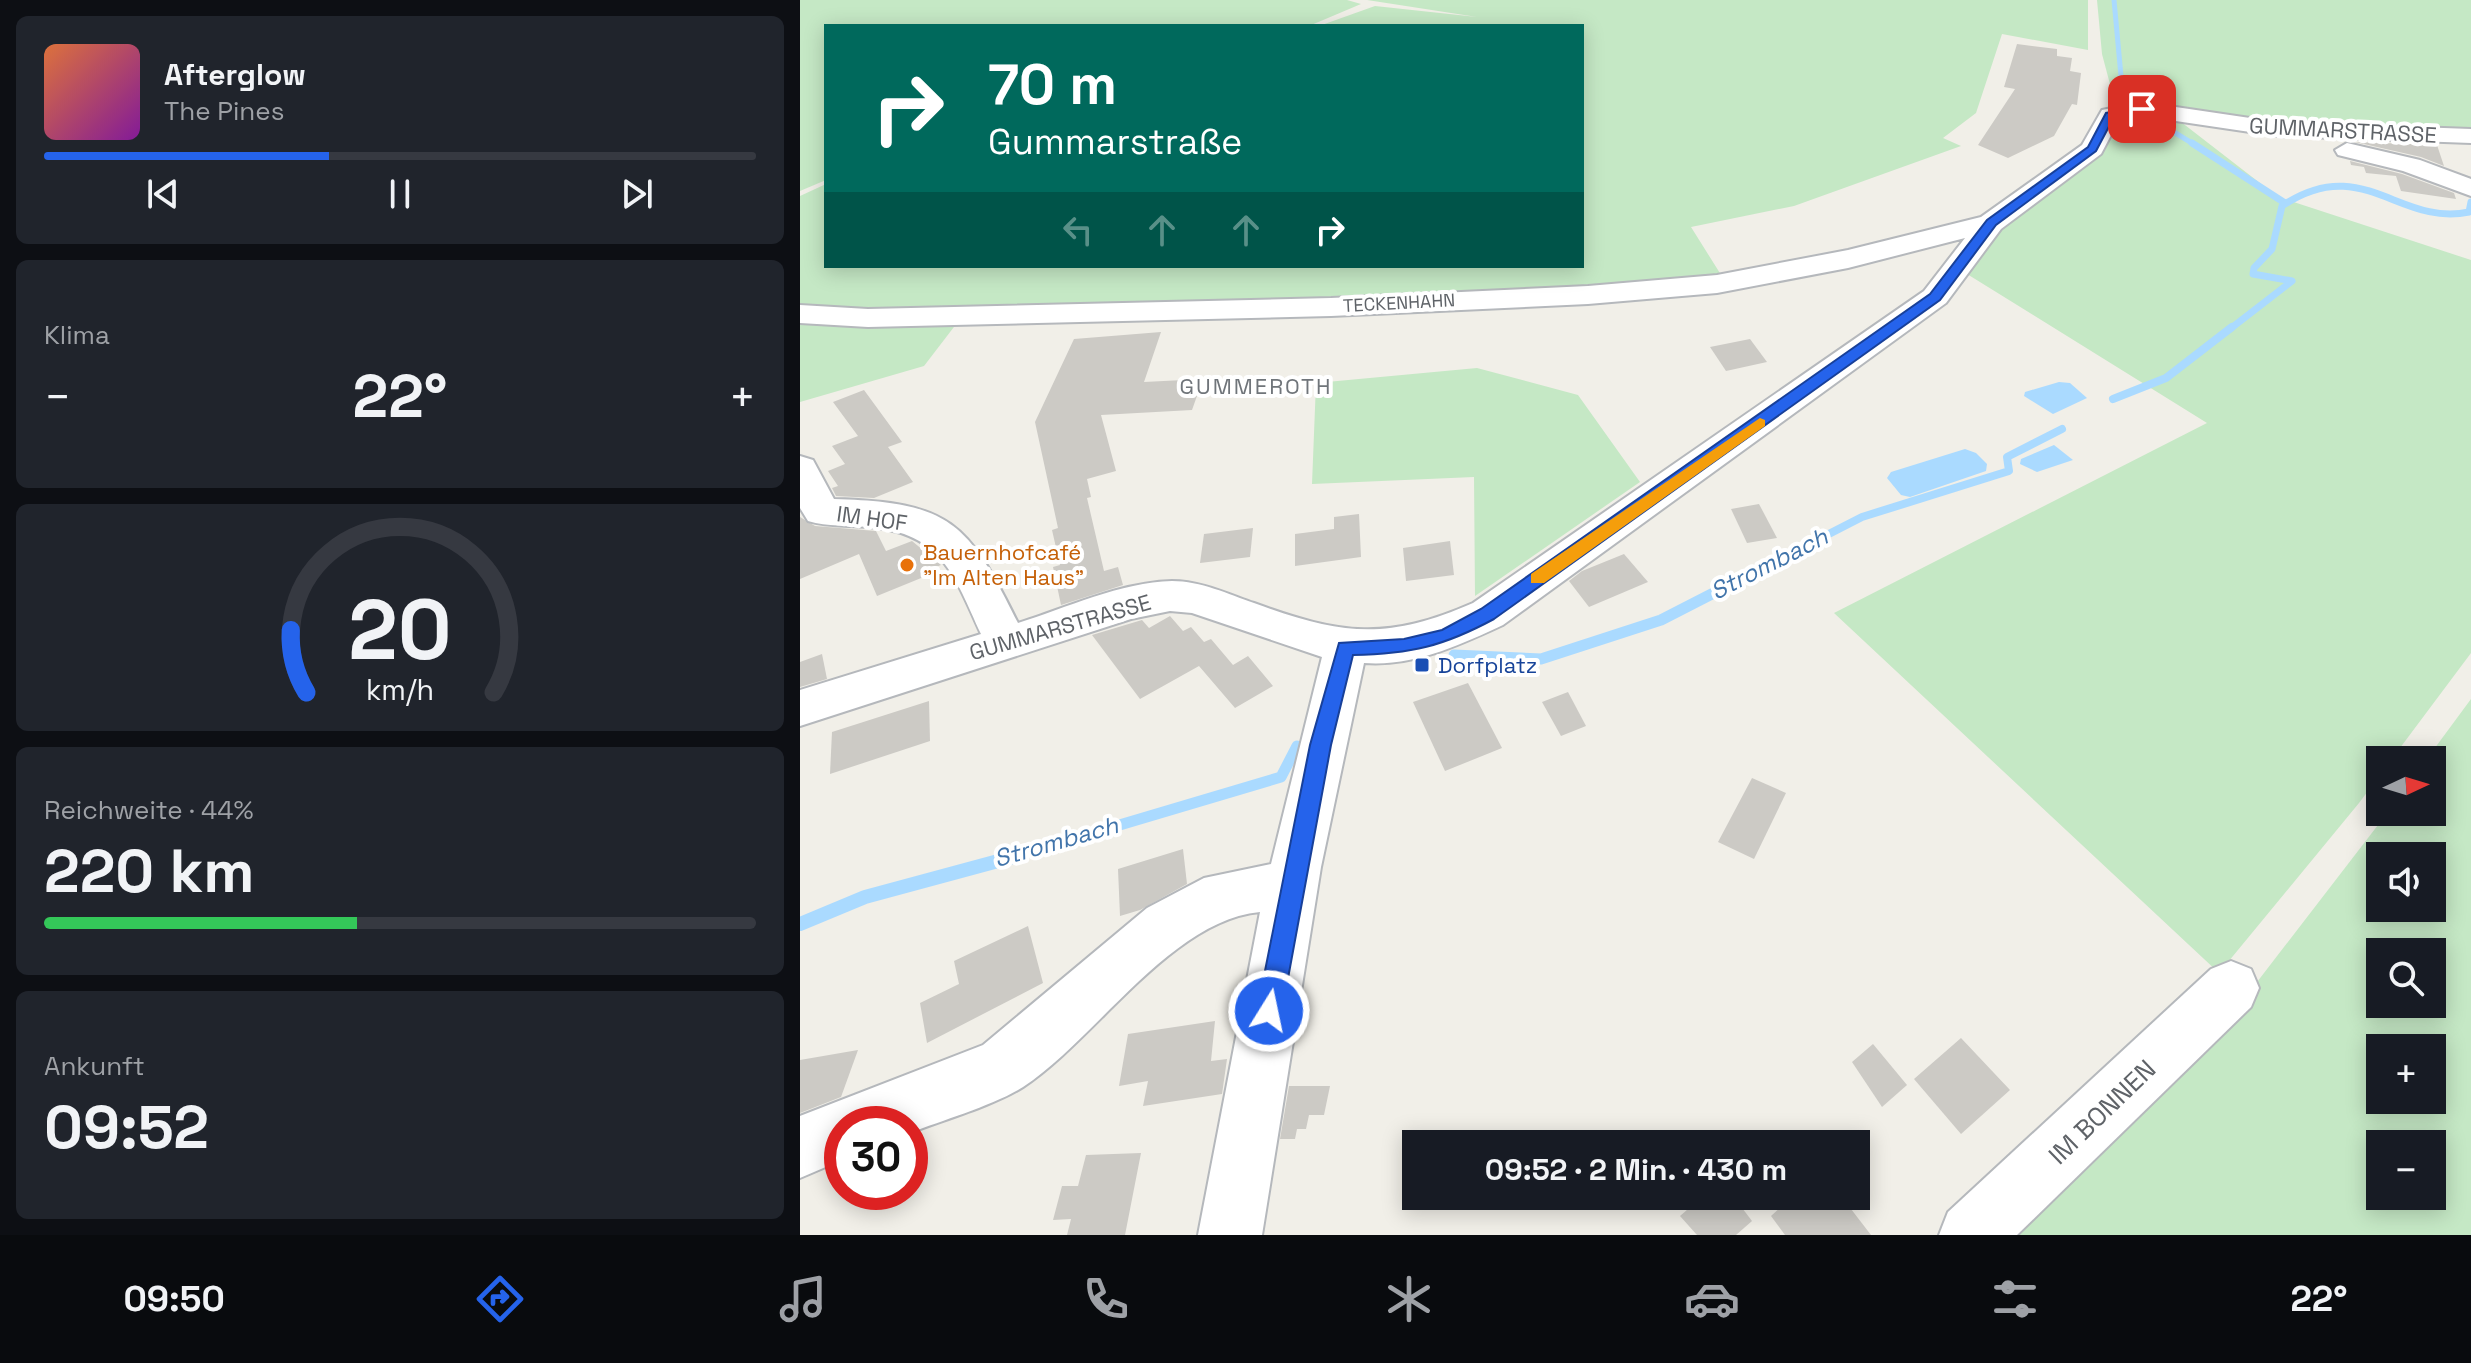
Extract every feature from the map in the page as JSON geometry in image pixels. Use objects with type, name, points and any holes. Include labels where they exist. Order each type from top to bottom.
[{"type":"street","name":"GUMMARSTRASSE","points":[[800,708],[1129,604],[1170,596],[1196,598],[1346,648],[1404,647],[1447,636],[1488,614],[1935,297],[1991,223],[2092,149],[2110,115],[2124,110],[2166,111],[2277,129],[2471,136]]},
{"type":"street","points":[[2277,129],[2293,136],[2411,165],[2471,188]]},
{"type":"street","name":"TECKENHAHN","points":[[800,314],[868,318],[1316,307],[1588,295],[1717,284],[1848,259],[1991,223]]},
{"type":"street","name":"IM HOF","points":[[800,468],[821,512],[869,513],[924,526],[949,540],[1006,642]]},
{"type":"street","points":[[1230,1235],[1291,886],[1320,745],[1346,648]]},
{"type":"street","points":[[903,1106],[1002,1067],[1166,926],[1204,902],[1254,889],[1291,886]]},
{"type":"street","name":"IM BONNEN","points":[[1971,1235],[2231,988]]},
{"type":"street","points":[[800,1147],[824,1137]]},
{"type":"green space","points":[[800,0],[1347,0],[1361,4],[1314,24],[824,24],[824,181],[800,191]]},
{"type":"green space","points":[[1367,0],[2088,0],[2088,50],[2002,34],[1976,113],[1943,138],[1961,146],[1794,206],[1691,227],[1723,278],[1493,295],[1262,305],[800,309],[800,196],[824,185],[824,268],[1584,268],[1584,24],[1325,24],[1375,6],[1477,17]]},
{"type":"green space","points":[[2097,0],[2471,0],[2471,132],[2250,122],[2130,99],[2111,88],[2102,54]]},
{"type":"green space","points":[[2139,113],[2172,115],[2278,197],[2471,260],[2471,653],[2401,746],[2366,746],[2366,794],[2219,973],[1834,613],[2207,423],[1967,274],[2011,218],[2105,149],[2119,119]]},
{"type":"green space","points":[[800,321],[957,323],[924,366],[800,402]]},
{"type":"green space","points":[[1477,368],[1578,395],[1640,482],[1475,596],[1474,477],[1312,484],[1316,383]]},
{"type":"green space","points":[[2471,699],[2471,1235],[2012,1235],[2244,999],[2377,826],[2446,826],[2446,746],[2436,746]]},
{"type":"water","points":[[2059,382],[2070,383],[2087,398],[2053,414],[2024,396],[2025,392]]},
{"type":"water","points":[[2054,445],[2073,460],[2037,472],[2020,464],[2021,459]]},
{"type":"water","points":[[1965,449],[1976,453],[1987,464],[1986,471],[1910,497],[1901,495],[1887,478],[1891,472]]},
{"type":"building","points":[[2017,44],[2057,49],[2057,56],[2072,58],[2070,71],[2081,73],[2077,105],[2072,104],[2054,136],[2008,158],[1978,145],[2015,89],[2004,87]]},
{"type":"building","points":[[2355,142],[2437,145],[2444,166],[2421,157]]},
{"type":"building","points":[[2350,161],[2402,174],[2454,193],[2456,199],[2401,191],[2396,176],[2366,173],[2364,167],[2351,165]]},
{"type":"building","points":[[1161,332],[1144,382],[1203,379],[1192,410],[1101,415],[1116,471],[1087,479],[1091,497],[1087,498],[1104,571],[1118,567],[1123,585],[1061,605],[1053,567],[1060,565],[1052,530],[1058,528],[1035,422],[1074,339]]},
{"type":"building","points":[[1750,339],[1767,362],[1726,371],[1710,347]]},
{"type":"building","points":[[864,390],[902,442],[888,447],[913,482],[874,498],[836,496],[832,488],[838,486],[828,471],[845,464],[832,446],[858,436],[833,402]]},
{"type":"building","points":[[1759,504],[1777,538],[1747,543],[1731,509]]},
{"type":"building","points":[[1359,514],[1361,557],[1295,566],[1295,534],[1334,529],[1334,517]]},
{"type":"building","points":[[800,517],[815,526],[876,531],[886,551],[912,541],[941,565],[929,570],[931,574],[877,596],[859,554],[800,579]]},
{"type":"building","points":[[1253,528],[1250,557],[1200,563],[1204,534]]},
{"type":"building","points":[[1450,541],[1454,575],[1406,581],[1403,548]]},
{"type":"building","points":[[1624,554],[1648,582],[1589,607],[1569,581],[1582,571]]},
{"type":"building","points":[[1170,616],[1183,631],[1191,627],[1204,642],[1211,639],[1233,665],[1248,656],[1273,686],[1235,708],[1199,666],[1140,699],[1092,635],[1142,620],[1149,628]]},
{"type":"building","points":[[822,654],[827,679],[800,687],[800,662]]},
{"type":"building","points":[[1468,683],[1502,748],[1445,771],[1413,702]]},
{"type":"building","points":[[1568,692],[1586,726],[1561,736],[1542,702]]},
{"type":"building","points":[[929,701],[930,741],[830,774],[832,732]]},
{"type":"building","points":[[1752,778],[1786,793],[1754,859],[1718,842]]},
{"type":"building","points":[[1183,849],[1187,884],[1140,910],[1120,916],[1118,869]]},
{"type":"building","points":[[1028,926],[1043,983],[927,1043],[920,1003],[959,984],[954,961]]},
{"type":"building","points":[[1215,1021],[1211,1061],[1227,1059],[1222,1094],[1143,1106],[1148,1081],[1119,1086],[1128,1034]]},
{"type":"building","points":[[1961,1038],[2010,1090],[1961,1134],[1914,1079]]},
{"type":"building","points":[[1873,1044],[1907,1085],[1882,1107],[1852,1062]]},
{"type":"building","points":[[858,1050],[841,1097],[800,1113],[800,1060]]},
{"type":"building","points":[[1289,1086],[1330,1086],[1324,1115],[1309,1115],[1306,1129],[1297,1129],[1295,1139],[1280,1139]]},
{"type":"building","points":[[1141,1153],[1125,1235],[1067,1235],[1071,1219],[1053,1220],[1062,1186],[1078,1186],[1086,1155]]},
{"type":"building","points":[[1687,1210],[1744,1210],[1752,1221],[1736,1235],[1697,1235],[1680,1216]]},
{"type":"building","points":[[1778,1210],[1852,1210],[1871,1235],[1785,1235],[1771,1216]]},
{"type":"waterway","points":[[2114,0],[2122,87]]},
{"type":"waterway","points":[[2143,113],[2145,124],[2169,129],[2195,145]]},
{"type":"waterway","points":[[2192,143],[2285,203]]},
{"type":"waterway","name":"Strombach","points":[[2230,329],[2292,281],[2253,274],[2254,268],[2272,249],[2282,206],[2310,191],[2335,186],[2358,188],[2422,210],[2444,214],[2469,212],[2471,202]]},
{"type":"waterway","name":"Strombach","points":[[2113,399],[2166,378],[2232,327]]},
{"type":"waterway","name":"Strombach","points":[[1774,562],[1862,517],[2009,471],[2007,457],[2062,429]]},
{"type":"waterway","name":"Strombach","points":[[1454,655],[1541,659],[1661,620],[1778,560]]},
{"type":"waterway","name":"Strombach","points":[[1005,859],[1281,777],[1297,746]]},
{"type":"waterway","name":"Strombach","points":[[800,924],[865,897],[1013,857]]},
{"type":"slow traffic","points":[[1538,579],[1760,423]]},
{"type":"place","name":"Bauernhofcafé \"Im Alten Haus\"","points":[[907,565]]},
{"type":"place","name":"Dorfplatz","points":[[1422,665]]},
{"type":"district","name":"GUMMEROTH","points":[[1256,386]]},
{"type":"route","points":[[1269,1011],[1320,745],[1346,648],[1404,647],[1447,636],[1488,614],[1935,297],[1991,223],[2005,210],[2054,179],[2092,149],[2110,115],[2142,109]]}]
